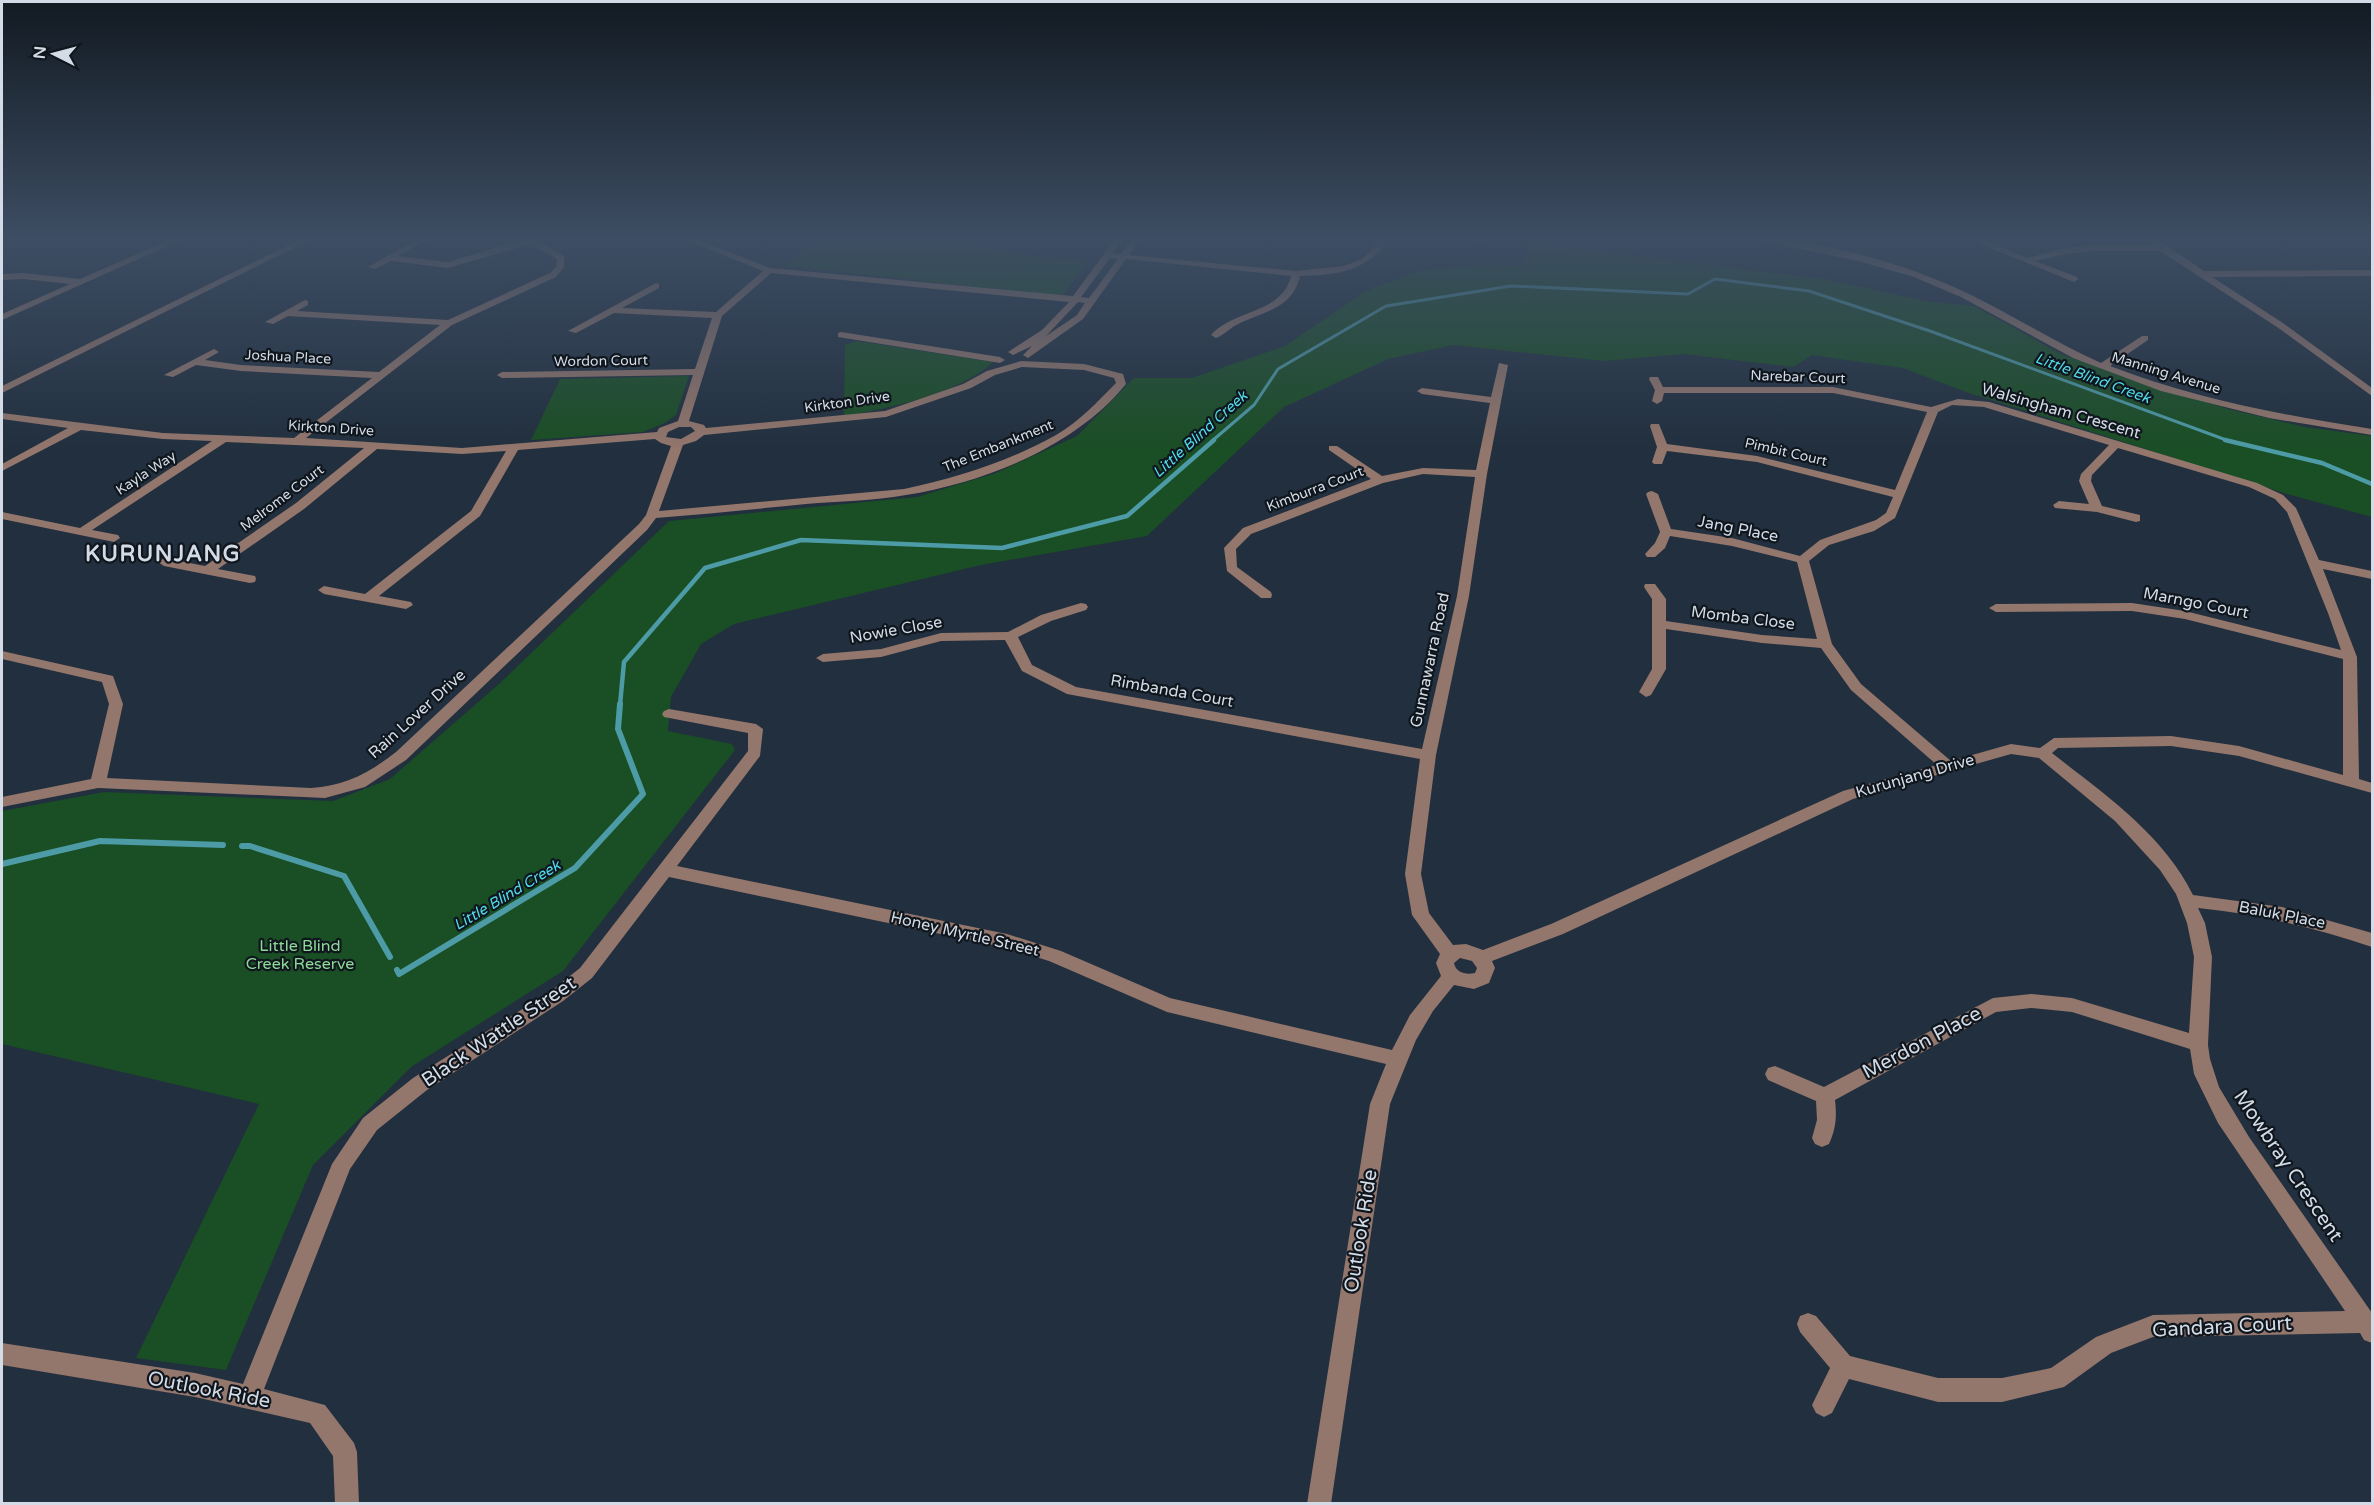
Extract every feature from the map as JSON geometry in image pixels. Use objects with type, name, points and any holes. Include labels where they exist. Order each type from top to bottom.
[{"type":"street","points":[[2,317],[20,309]]},
{"type":"street","points":[[2,390],[166,309]]},
{"type":"street","points":[[270,322],[293,309]]},
{"type":"street","points":[[296,441],[379,375],[450,323],[480,309]]},
{"type":"street","points":[[683,423],[718,315],[725,309]]},
{"type":"street","name":"Kirkton Drive","points":[[991,373],[1006,356],[1030,343],[1053,324],[1065,309]]},
{"type":"street","points":[[841,335],[973,354],[1006,356],[1010,365],[1020,364],[1028,360],[1039,345],[1080,317],[1086,309]]},
{"type":"street","points":[[1216,335],[1223,325],[1261,309]]},
{"type":"street","name":"Manning Avenue","points":[[1990,309],[2065,351],[2102,368],[2147,383],[2285,419],[2373,432]]},
{"type":"street","points":[[2256,309],[2373,393]]},
{"type":"street","points":[[573,331],[614,310],[718,315]]},
{"type":"street","points":[[286,313],[450,323]]},
{"type":"street","points":[[838,348],[841,331],[847,324]]},
{"type":"street","points":[[2102,368],[2145,338]]},
{"type":"street","points":[[169,375],[213,352]]},
{"type":"street","name":"The Embankment","points":[[1006,356],[1029,356],[1057,365]]},
{"type":"street","name":"Joshua Place","points":[[196,362],[241,368],[379,375]]},
{"type":"street","name":"Kirkton Drive","points":[[700,432],[886,414],[952,392],[991,373],[1020,364]]},
{"type":"street","name":"The Embankment","points":[[652,515],[904,492],[945,484],[989,469],[1061,437],[1088,417],[1121,384],[1119,376],[1113,374],[1057,365],[1020,364]]},
{"type":"street","name":"Gunnawarra Road","points":[[1450,954],[1421,915],[1413,874],[1428,755],[1463,596],[1481,474],[1503,365]]},
{"type":"street","name":"Wordon Court","points":[[502,375],[700,372]]},
{"type":"street","points":[[1654,379],[1660,390],[1657,401]]},
{"type":"street","name":"Narebar Court","points":[[1660,390],[1833,390],[1933,410]]},
{"type":"street","points":[[1422,392],[1495,401]]},
{"type":"street","name":"Walsingham Crescent","points":[[1933,410],[1946,402],[1985,404],[2253,485],[2276,495],[2292,511],[2335,613],[2349,657],[2350,780]]},
{"type":"street","points":[[1933,410],[1891,515],[1883,524],[1834,537],[1813,547],[1803,560],[1825,644],[1856,687],[1948,766]]},
{"type":"street","name":"Kirkton Drive","points":[[2,416],[163,436],[462,451],[513,449],[659,435]]},
{"type":"street","points":[[683,423],[697,425],[700,432],[690,440],[678,443],[662,440],[659,435],[667,427],[683,423]]},
{"type":"street","points":[[1655,426],[1663,447],[1658,462]]},
{"type":"street","points":[[2,468],[80,427]]},
{"type":"street","name":"Kayla Way","points":[[83,531],[224,438]]},
{"type":"street","points":[[652,515],[678,443]]},
{"type":"street","points":[[2097,508],[2085,481],[2087,474],[2116,444]]},
{"type":"street","name":"Melrome Court","points":[[207,571],[300,506],[374,446]]},
{"type":"street","name":"Pimbit Court","points":[[1663,447],[1757,459],[1900,495]]},
{"type":"street","points":[[1333,448],[1380,480]]},
{"type":"street","points":[[368,597],[476,513],[513,449]]},
{"type":"street","name":"Kimburra Court","points":[[1266,595],[1231,568],[1230,548],[1247,531],[1380,480],[1423,471],[1481,474]]},
{"type":"street","points":[[1651,554],[1661,545],[1666,532],[1652,494]]},
{"type":"street","points":[[2059,505],[2097,508],[2136,518]]},
{"type":"street","name":"Rain Lover Drive","points":[[2,802],[98,783],[311,793],[334,792],[355,787],[401,756],[643,527],[652,515]]},
{"type":"street","points":[[2,516],[114,538]]},
{"type":"street","name":"Jang Place","points":[[1666,532],[1732,542],[1803,560]]},
{"type":"street","points":[[164,562],[250,579]]},
{"type":"street","points":[[2314,563],[2373,575]]},
{"type":"street","points":[[1646,692],[1659,669],[1659,599],[1650,587]]},
{"type":"street","points":[[324,590],[406,605]]},
{"type":"street","points":[[1010,636],[1046,618],[1081,607]]},
{"type":"street","name":"Marngo Court","points":[[1996,608],[2132,607],[2185,615],[2349,657]]},
{"type":"street","name":"Momba Close","points":[[1658,624],[1762,639],[1825,644]]},
{"type":"street","name":"Rimbanda Court","points":[[1010,636],[1026,668],[1072,692],[1428,755]]},
{"type":"street","name":"Nowie Close","points":[[823,658],[881,653],[941,637],[1010,636]]},
{"type":"street","points":[[2,655],[108,679],[116,704],[98,783]]},
{"type":"street","name":"Black Wattle Street","points":[[249,1397],[342,1164],[370,1124],[420,1084],[557,996],[586,973],[754,752],[756,729],[669,714]]},
{"type":"street","name":"Kurunjang Drive","points":[[1481,958],[1557,929],[1848,795],[2012,749],[2043,753],[2054,743],[2171,741],[2239,751],[2373,788]]},
{"type":"street","name":"Mowbray Crescent","points":[[2043,753],[2146,839],[2172,871],[2189,901],[2204,958],[2198,1044],[2204,1073],[2225,1119],[2369,1327]]},
{"type":"street","name":"Honey Myrtle Street","points":[[665,870],[1008,941],[1055,956],[1167,1005],[1398,1059]]},
{"type":"street","name":"Baluk Place","points":[[2189,901],[2262,909],[2328,924],[2373,940]]},
{"type":"street","points":[[1469,951],[1481,958],[1486,968],[1483,978],[1464,983],[1451,977],[1445,967],[1450,954],[1469,951]]},
{"type":"street","name":"Outlook Ride","points":[[1320,1503],[1380,1104],[1404,1041],[1433,995],[1451,977]]},
{"type":"street","name":"Merdon Place","points":[[1825,1096],[1993,1005],[2031,1001],[2072,1005],[2198,1044]]},
{"type":"street","points":[[1775,1074],[1825,1096],[1827,1120],[1822,1138]]},
{"type":"street","points":[[1808,1324],[1843,1366],[1824,1405]]},
{"type":"street","name":"Gandara Court","points":[[1843,1366],[1938,1390],[2002,1390],[2056,1379],[2104,1345],[2153,1326],[2369,1327]]},
{"type":"street","name":"Outlook Ride","points":[[2,1354],[195,1385],[317,1413],[345,1452],[347,1503]]},
{"type":"green space","name":"Little Blind Creek Reserve","points":[[1339,309],[1980,309],[2063,355],[2228,409],[2305,427],[2372,436],[2372,517],[2287,494],[1966,392],[1903,368],[1812,355],[1793,367],[1684,354],[1604,361],[1453,345],[1388,359],[1284,407],[1147,536],[981,565],[734,624],[701,644],[671,697],[668,731],[732,744],[735,750],[563,971],[411,1067],[313,1165],[226,1370],[136,1358],[259,1104],[2,1044],[2,811],[104,792],[333,801],[390,779],[500,683],[669,521],[917,497],[996,473],[1077,436],[1134,378],[1192,378],[1285,346]]},
{"type":"green space","points":[[856,341],[993,362],[962,383],[943,391],[902,404],[844,416],[845,345]]},
{"type":"green space","points":[[689,376],[676,415],[665,423],[643,432],[531,440],[560,379]]},
{"type":"waterway","name":"Little Blind Creek","points":[[1212,441],[1254,405],[1278,369],[1380,309]]},
{"type":"waterway","name":"Little Blind Creek","points":[[1864,309],[1930,331],[2229,441]]},
{"type":"waterway","name":"Little Blind Creek","points":[[620,705],[624,662],[705,568],[801,540],[1002,548],[1127,516],[1214,440]]},
{"type":"waterway","name":"Little Blind Creek","points":[[2229,441],[2322,463],[2372,484]]},
{"type":"waterway","name":"Little Blind Creek","points":[[397,970],[399,974],[575,868],[643,794],[618,729],[620,704]]},
{"type":"waterway","name":"Little Blind Creek","points":[[2,864],[100,841],[223,845]]},
{"type":"waterway","name":"Little Blind Creek","points":[[242,846],[250,846],[344,876],[390,957]]},
{"type":"district","name":"KURUNJANG","points":[[163,554]]}]
